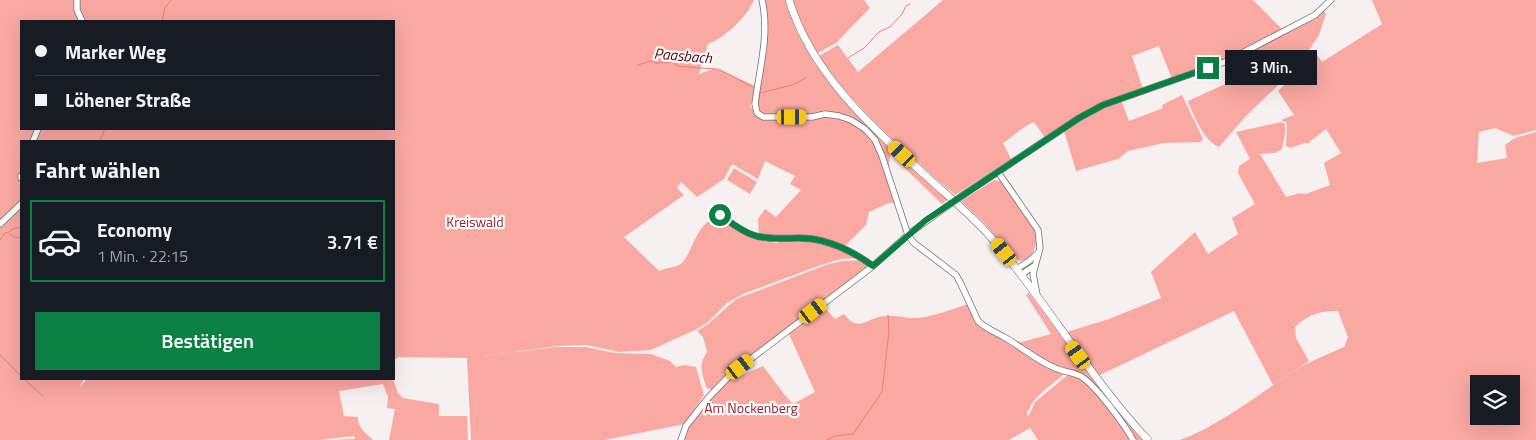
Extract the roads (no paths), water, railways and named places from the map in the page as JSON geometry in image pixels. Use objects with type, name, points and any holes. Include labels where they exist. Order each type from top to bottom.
[{"type":"main road","points":[[788,0],[795,21],[812,53],[846,99],[982,227],[1019,272],[1121,410],[1148,440]]},
{"type":"street","points":[[77,0],[77,10],[82,20]]},
{"type":"street","points":[[762,0],[766,18],[766,32],[755,101],[757,113],[763,117],[812,117],[825,114],[839,116],[851,120],[865,129],[875,140],[882,156],[908,235],[914,243],[956,275],[975,317],[982,325],[1045,363],[1081,376],[1119,420],[1133,440]]},
{"type":"street","points":[[681,440],[686,426],[708,398],[732,374],[873,266],[908,235],[963,195],[1079,118],[1103,105],[1225,62],[1316,15],[1331,0]]},
{"type":"street","points":[[998,172],[1038,230],[1040,243],[1033,279],[1037,297]]},
{"type":"street","points":[[0,224],[20,205]]},
{"type":"street","points":[[720,215],[754,235],[768,238],[806,238],[824,242],[855,254],[873,266]]},
{"type":"street","points":[[1019,272],[1038,253]]},
{"type":"street","points":[[1019,272],[1034,266]]},
{"type":"waterway","points":[[162,20],[165,8],[171,0]]},
{"type":"waterway","name":"Paasbach","points":[[848,58],[864,48],[879,32],[890,27],[902,14],[906,6],[910,4]]},
{"type":"waterway","name":"Paasbach","points":[[638,65],[650,61],[656,63],[671,62],[678,66],[718,69],[753,87]]},
{"type":"waterway","name":"Paasbach","points":[[758,106],[760,93],[792,85],[806,78]]},
{"type":"waterway","points":[[100,140],[105,130]]},
{"type":"waterway","points":[[9,232],[20,227]]},
{"type":"waterway","points":[[0,240],[7,232],[14,237],[20,238]]},
{"type":"waterway","points":[[827,440],[835,436],[853,434],[882,392],[889,331],[888,315]]},
{"type":"waterway","points":[[0,355],[20,375]]},
{"type":"waterway","points":[[25,380],[43,396]]},
{"type":"park label","name":"Kreiswald","points":[[475,222]]},
{"type":"park label","name":"Am Nockenberg","points":[[751,408]]}]
